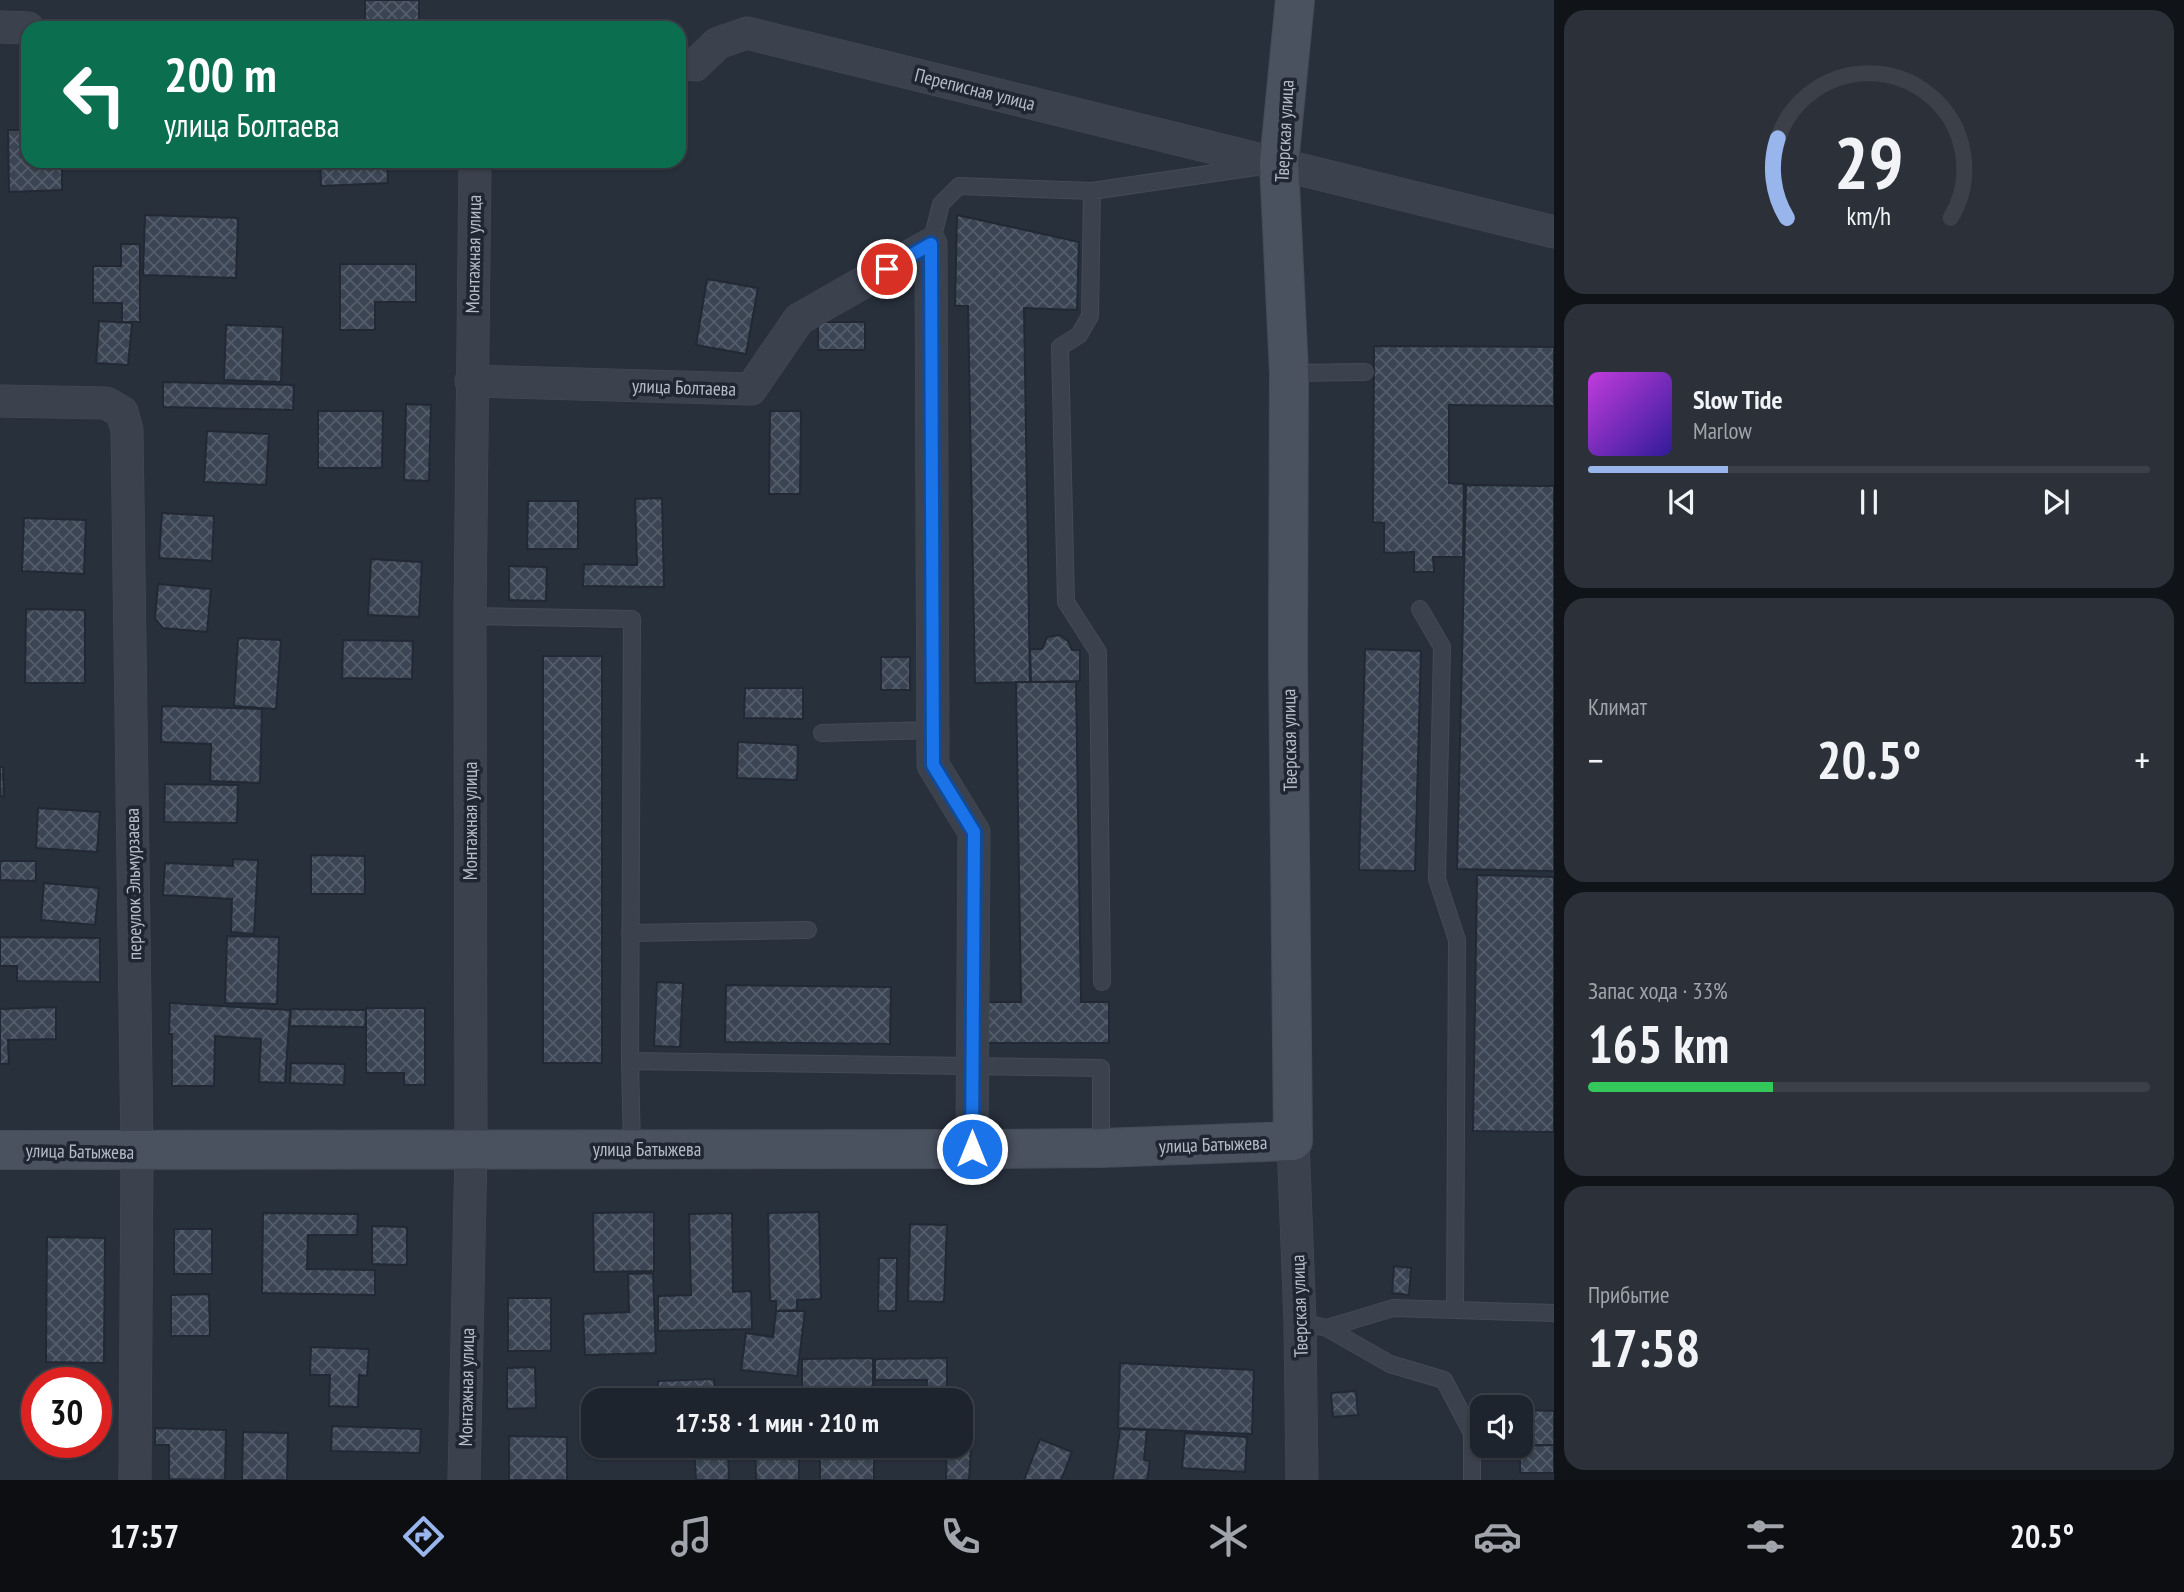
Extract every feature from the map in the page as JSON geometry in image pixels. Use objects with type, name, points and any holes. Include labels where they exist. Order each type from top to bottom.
[{"type":"street","name":"Тверская улица","points":[[1295,0],[1279,163],[1289,373],[1293,1141],[1314,1325],[1302,1480]]},
{"type":"street","points":[[0,27],[21,28]]},
{"type":"street","name":"Переписная улица","points":[[686,64],[695,65],[718,43],[747,33],[1279,163]]},
{"type":"street","points":[[1279,163],[1554,232]]},
{"type":"street","name":"Монтажная улица","points":[[464,1480],[471,1150],[470,616],[475,168]]},
{"type":"street","points":[[931,244],[933,765],[974,832],[972,1149]]},
{"type":"street","name":"улица Болтаева","points":[[471,381],[751,389],[799,318],[931,244]]},
{"type":"street","name":"переулок Эльмурзаева","points":[[0,401],[106,403],[121,412],[127,430],[137,1151],[135,1480]]},
{"type":"street","name":"улица Батыжева","points":[[0,1150],[972,1149],[1101,1148],[1293,1141]]},
{"type":"lane","points":[[931,244],[941,204],[959,186],[1092,191],[1279,163]]},
{"type":"lane","points":[[1092,191],[1090,316],[1079,335],[1060,347],[1066,602],[1098,652],[1102,982]]},
{"type":"lane","points":[[1289,373],[1365,372]]},
{"type":"lane","points":[[1420,609],[1442,647],[1437,879],[1457,940],[1455,1310]]},
{"type":"lane","points":[[470,616],[632,619],[632,1149]]},
{"type":"lane","points":[[822,733],[933,730]]},
{"type":"lane","points":[[631,933],[808,930]]},
{"type":"lane","points":[[630,1061],[1101,1068],[1101,1148]]},
{"type":"lane","points":[[1314,1325],[1392,1308],[1554,1313]]},
{"type":"lane","points":[[1314,1325],[1390,1364],[1444,1380],[1472,1433],[1472,1480]]},
{"type":"building","points":[[365,0],[419,0],[419,21],[365,21]]},
{"type":"building","points":[[8,130],[21,130],[21,168],[62,168],[62,190],[9,192]]},
{"type":"building","points":[[320,168],[387,168],[388,183],[321,186]]},
{"type":"building","points":[[145,215],[238,218],[236,278],[143,275]]},
{"type":"building","points":[[957,215],[1079,242],[1077,310],[1024,308],[1030,682],[975,683],[968,306],[955,306]]},
{"type":"building","points":[[121,244],[140,244],[140,322],[122,322],[122,303],[93,303],[93,266],[121,266]]},
{"type":"building","points":[[340,264],[416,264],[416,302],[375,302],[375,330],[340,330]]},
{"type":"building","points":[[707,279],[758,288],[746,354],[696,345]]},
{"type":"building","points":[[99,321],[132,323],[128,365],[96,363]]},
{"type":"building","points":[[818,322],[865,322],[865,350],[818,350]]},
{"type":"building","points":[[226,325],[283,327],[281,382],[224,380]]},
{"type":"building","points":[[1374,346],[1554,347],[1554,406],[1449,405],[1449,483],[1464,484],[1463,557],[1433,557],[1434,572],[1414,572],[1414,552],[1384,553],[1384,523],[1373,522]]},
{"type":"building","points":[[163,382],[294,385],[293,410],[163,407]]},
{"type":"building","points":[[406,404],[431,405],[429,481],[404,480]]},
{"type":"building","points":[[318,411],[383,411],[382,468],[318,468]]},
{"type":"building","points":[[770,411],[801,411],[800,494],[769,494]]},
{"type":"building","points":[[207,431],[269,434],[266,485],[204,482]]},
{"type":"building","points":[[1466,485],[1554,486],[1554,871],[1457,869]]},
{"type":"building","points":[[662,498],[664,587],[583,586],[584,564],[637,565],[635,499]]},
{"type":"building","points":[[528,501],[578,501],[578,549],[527,549]]},
{"type":"building","points":[[162,513],[214,516],[212,561],[159,558]]},
{"type":"building","points":[[24,518],[86,520],[84,574],[22,571]]},
{"type":"building","points":[[371,559],[422,562],[419,617],[368,615]]},
{"type":"building","points":[[509,566],[547,567],[546,601],[509,600]]},
{"type":"building","points":[[158,584],[211,589],[207,632],[163,628],[155,618]]},
{"type":"building","points":[[26,609],[85,610],[85,683],[25,683]]},
{"type":"building","points":[[1060,635],[1068,641],[1072,650],[1080,650],[1080,681],[1031,682],[1030,649],[1042,649],[1047,637]]},
{"type":"building","points":[[238,638],[281,640],[276,709],[234,706]]},
{"type":"building","points":[[343,640],[413,641],[412,679],[342,678]]},
{"type":"building","points":[[1365,649],[1421,651],[1415,871],[1359,870]]},
{"type":"building","points":[[543,656],[602,656],[602,1063],[543,1063]]},
{"type":"building","points":[[881,657],[910,657],[910,690],[881,690]]},
{"type":"building","points":[[1016,682],[1076,682],[1081,1002],[1109,1002],[1109,1043],[982,1043],[982,1002],[1021,1002]]},
{"type":"building","points":[[745,688],[803,688],[803,719],[744,718]]},
{"type":"building","points":[[162,706],[262,709],[260,783],[210,781],[211,744],[161,742]]},
{"type":"building","points":[[738,742],[798,745],[797,780],[737,778]]},
{"type":"building","points":[[0,767],[3,767],[4,796],[0,796]]},
{"type":"building","points":[[165,784],[238,785],[237,823],[164,822]]},
{"type":"building","points":[[38,808],[100,812],[97,852],[36,848]]},
{"type":"building","points":[[311,855],[365,856],[365,894],[311,894]]},
{"type":"building","points":[[233,859],[258,860],[254,934],[231,932],[232,899],[163,895],[165,863],[233,866]]},
{"type":"building","points":[[0,861],[36,861],[36,881],[0,880]]},
{"type":"building","points":[[1477,875],[1554,877],[1554,1132],[1473,1131]]},
{"type":"building","points":[[44,883],[99,888],[95,925],[41,920]]},
{"type":"building","points":[[227,936],[279,937],[277,1004],[225,1003]]},
{"type":"building","points":[[0,937],[100,938],[100,982],[17,981],[17,966],[0,966]]},
{"type":"building","points":[[657,982],[683,983],[680,1047],[654,1046]]},
{"type":"building","points":[[726,985],[891,987],[890,1044],[725,1042]]},
{"type":"building","points":[[170,1003],[290,1010],[285,1083],[259,1082],[261,1039],[215,1036],[214,1086],[172,1086]]},
{"type":"building","points":[[56,1007],[56,1039],[8,1040],[9,1064],[0,1064],[0,1009]]},
{"type":"building","points":[[366,1008],[425,1008],[425,1085],[404,1085],[404,1073],[366,1073]]},
{"type":"building","points":[[291,1009],[366,1010],[365,1027],[290,1026]]},
{"type":"building","points":[[291,1063],[345,1064],[344,1085],[290,1083]]},
{"type":"building","points":[[654,1212],[654,1271],[594,1272],[593,1213]]},
{"type":"building","points":[[819,1212],[821,1299],[797,1300],[797,1310],[776,1311],[776,1301],[770,1301],[768,1213]]},
{"type":"building","points":[[263,1213],[358,1214],[357,1235],[308,1235],[307,1269],[375,1270],[375,1295],[262,1293]]},
{"type":"building","points":[[732,1213],[733,1292],[751,1291],[752,1329],[658,1331],[658,1296],[691,1295],[689,1214]]},
{"type":"building","points":[[910,1224],[947,1225],[944,1302],[908,1301]]},
{"type":"building","points":[[372,1226],[407,1227],[407,1265],[372,1264]]},
{"type":"building","points":[[174,1229],[212,1229],[212,1274],[174,1274]]},
{"type":"building","points":[[47,1237],[105,1238],[104,1363],[46,1362]]},
{"type":"building","points":[[879,1258],[897,1258],[896,1311],[878,1311]]},
{"type":"building","points":[[1394,1266],[1411,1268],[1409,1295],[1392,1293]]},
{"type":"building","points":[[653,1273],[656,1353],[585,1355],[583,1314],[629,1312],[628,1274]]},
{"type":"building","points":[[209,1294],[210,1336],[171,1336],[171,1295]]},
{"type":"building","points":[[508,1298],[551,1298],[551,1351],[508,1351]]},
{"type":"building","points":[[776,1311],[805,1311],[797,1376],[741,1370],[746,1333],[773,1337]]},
{"type":"building","points":[[311,1347],[369,1349],[367,1376],[359,1375],[358,1407],[329,1406],[330,1375],[310,1375]]},
{"type":"building","points":[[873,1358],[873,1388],[802,1388],[802,1359]]},
{"type":"building","points":[[947,1358],[947,1388],[926,1388],[927,1380],[875,1380],[875,1359]]},
{"type":"building","points":[[1120,1363],[1254,1370],[1252,1434],[1118,1428]]},
{"type":"building","points":[[535,1367],[536,1408],[507,1409],[507,1368]]},
{"type":"building","points":[[714,1379],[714,1388],[658,1388],[658,1381]]},
{"type":"building","points":[[1356,1391],[1358,1415],[1333,1417],[1331,1393]]},
{"type":"building","points":[[1533,1410],[1554,1411],[1554,1445],[1533,1445]]},
{"type":"building","points":[[332,1426],[421,1429],[420,1453],[331,1451]]},
{"type":"building","points":[[155,1428],[226,1430],[225,1480],[169,1479],[169,1445],[155,1445]]},
{"type":"building","points":[[1120,1429],[1147,1430],[1144,1460],[1150,1461],[1147,1480],[1113,1480]]},
{"type":"building","points":[[243,1432],[288,1433],[287,1480],[242,1480]]},
{"type":"building","points":[[1185,1433],[1247,1437],[1245,1472],[1182,1468]]},
{"type":"building","points":[[509,1436],[567,1437],[567,1480],[509,1480]]},
{"type":"building","points":[[1040,1439],[1072,1452],[1061,1480],[1024,1480]]},
{"type":"building","points":[[1554,1445],[1554,1473],[1520,1473],[1520,1458],[1533,1458],[1533,1446]]},
{"type":"building","points":[[695,1458],[728,1458],[729,1480],[696,1480]]},
{"type":"building","points":[[755,1458],[799,1458],[799,1480],[756,1480]]},
{"type":"building","points":[[820,1458],[874,1458],[874,1480],[820,1480]]},
{"type":"building","points":[[947,1458],[970,1458],[969,1480],[946,1480]]},
{"type":"route","points":[[887,269],[931,244],[933,765],[974,832],[972,1149]]}]
